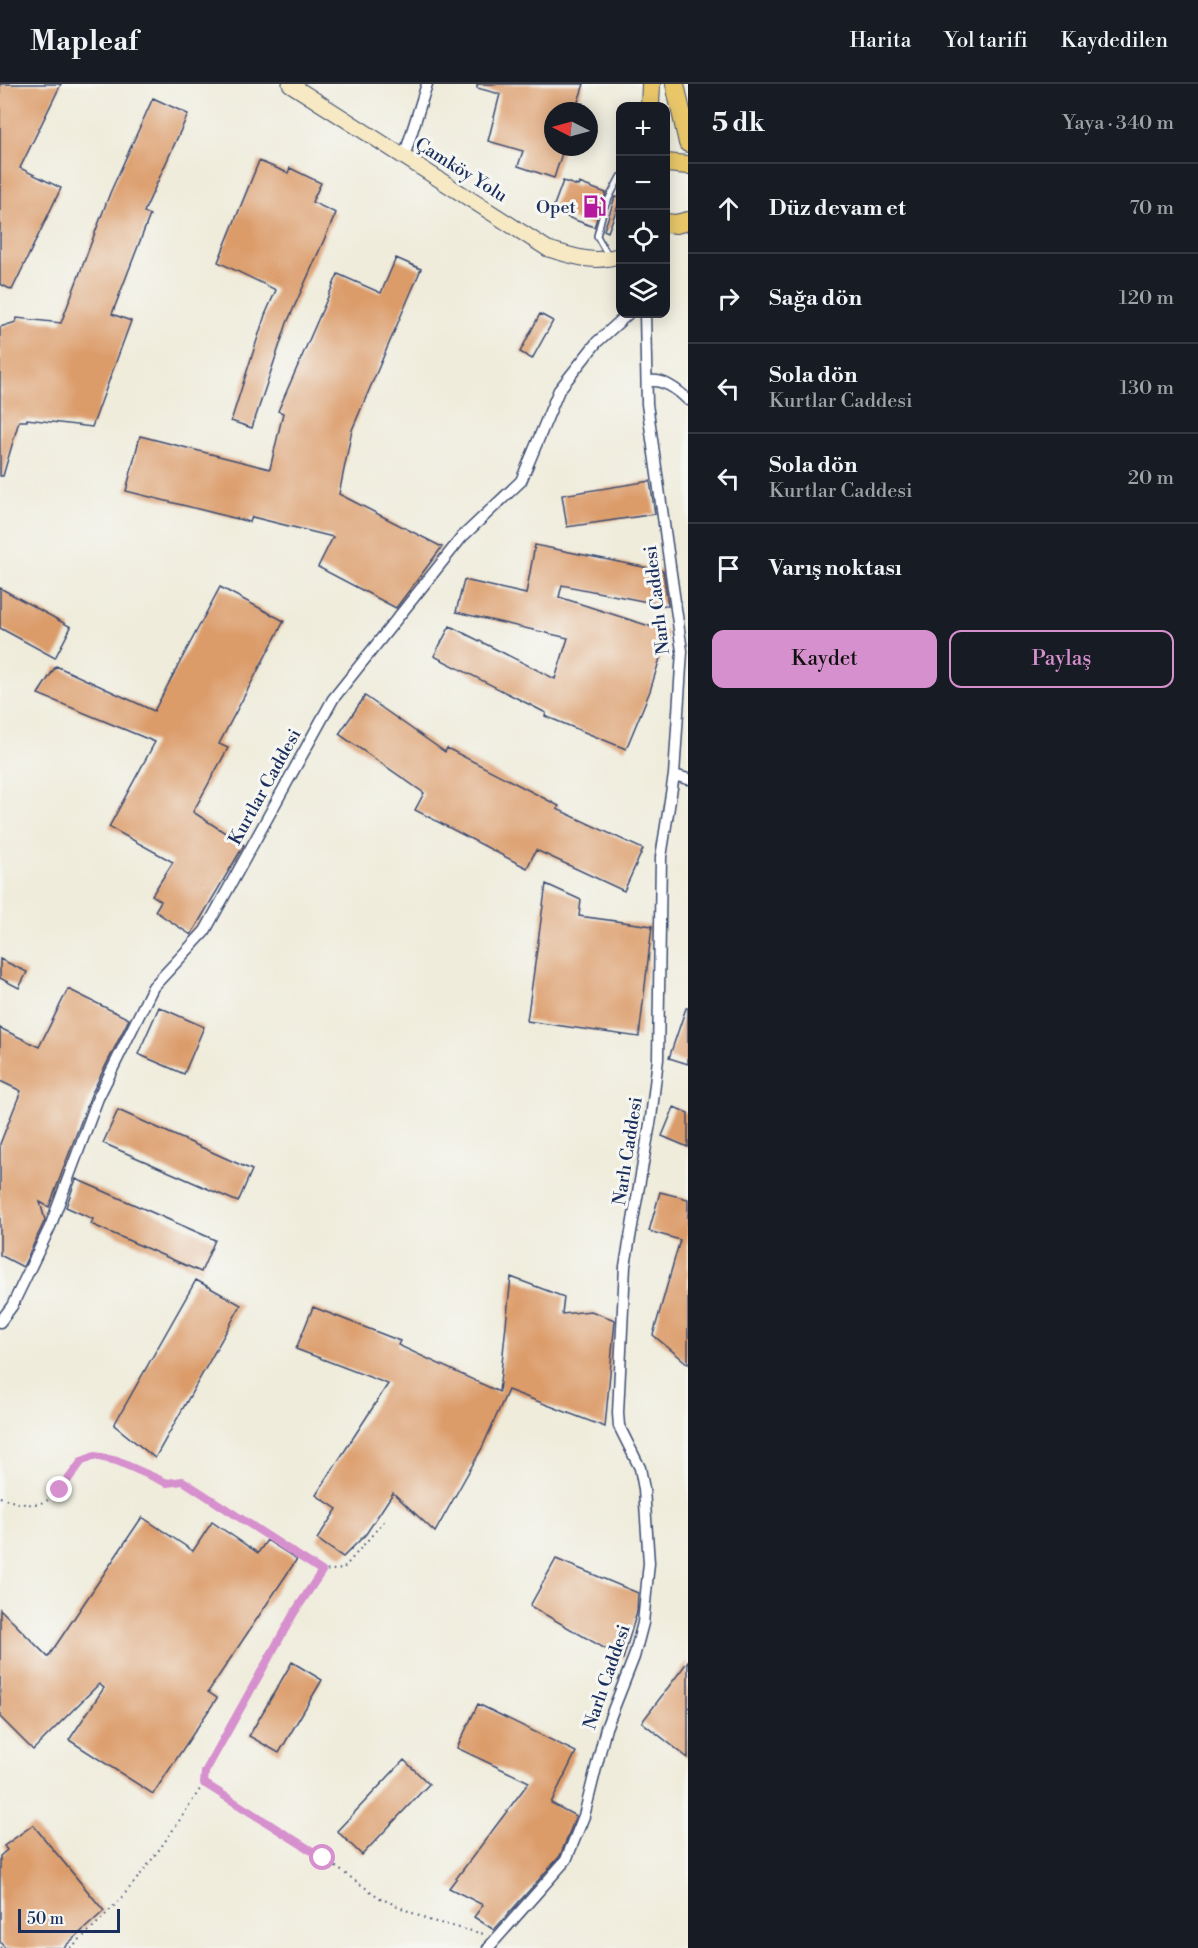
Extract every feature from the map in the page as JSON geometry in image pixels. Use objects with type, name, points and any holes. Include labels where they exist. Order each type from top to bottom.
[{"type":"main road","name":"Çamköy Yolu","points":[[290,84],[548,249],[588,260],[615,257]]},
{"type":"main road","points":[[651,84],[651,102]]},
{"type":"main road","points":[[675,84],[688,143]]},
{"type":"main road","points":[[670,162],[688,165]]},
{"type":"main road","points":[[670,223],[687,222]]},
{"type":"street","points":[[404,157],[427,84]]},
{"type":"street","name":"Kurtlar Caddesi","points":[[0,1322],[12,1306],[50,1227],[98,1098],[153,987],[205,931],[333,699],[462,537],[521,481],[559,390],[597,342],[624,318]]},
{"type":"street","name":"Narlı Caddesi","points":[[488,1948],[567,1860],[584,1816],[606,1728],[634,1657],[645,1612],[649,1563],[644,1489],[634,1454],[619,1426],[618,1413],[625,1266],[651,1118],[658,1059],[661,857],[674,775],[683,618],[650,430],[645,318]]},
{"type":"street","points":[[647,382],[652,380],[676,389],[688,400]]},
{"type":"street","points":[[674,775],[688,779]]},
{"type":"lane","points":[[615,257],[597,236],[604,208],[616,186]]},
{"type":"path","points":[[0,1497],[19,1505],[43,1503],[60,1490],[82,1461],[95,1456],[117,1461],[167,1483],[183,1481],[322,1571],[343,1569],[385,1520]]},
{"type":"path","points":[[70,1948],[124,1898],[162,1848],[204,1783],[205,1772],[215,1753],[294,1613],[322,1571]]},
{"type":"path","points":[[204,1783],[323,1858],[380,1898],[428,1920],[499,1937]]},
{"type":"building","points":[[0,84],[61,84],[20,168],[61,188],[12,290],[0,284]]},
{"type":"building","points":[[477,84],[584,84],[578,102],[544,102],[544,156],[561,156],[554,178],[518,166],[523,151],[488,141],[500,94],[477,88]]},
{"type":"building","points":[[153,98],[188,114],[144,212],[150,215],[112,314],[131,321],[92,427],[27,419],[27,421],[19,421],[3,476],[0,476],[0,327],[16,322],[17,318],[61,323],[110,193]]},
{"type":"building","points":[[259,161],[288,173],[290,168],[321,183],[312,202],[336,213],[287,323],[252,428],[231,421],[265,315],[276,290],[218,262]]},
{"type":"building","points":[[563,181],[578,186],[579,183],[606,193],[594,227],[567,217],[568,213],[553,208]]},
{"type":"building","points":[[616,197],[616,211],[608,232],[604,230]]},
{"type":"building","points":[[396,258],[421,269],[352,430],[339,494],[442,547],[396,608],[318,567],[333,537],[252,517],[250,522],[126,491],[140,436],[270,469],[283,413],[278,411],[338,274],[381,293]]},
{"type":"building","points":[[540,314],[553,321],[532,359],[520,352]]},
{"type":"building","points":[[650,481],[655,514],[567,527],[562,495]]},
{"type":"building","points":[[535,545],[663,571],[668,606],[562,585],[559,597],[668,632],[650,691],[626,749],[545,716],[546,713],[434,656],[450,626],[555,679],[568,638],[456,612],[464,580],[526,594]]},
{"type":"building","points":[[220,587],[284,621],[219,744],[228,748],[193,812],[244,845],[191,935],[155,911],[161,901],[152,895],[173,862],[109,827],[155,742],[38,694],[56,666],[154,711]]},
{"type":"building","points":[[0,588],[71,627],[55,658],[0,628]]},
{"type":"building","points":[[365,696],[445,752],[447,748],[559,806],[557,809],[643,849],[624,891],[536,850],[527,868],[415,810],[424,793],[339,734]]},
{"type":"building","points":[[546,884],[581,900],[579,916],[652,926],[639,1037],[527,1021]]},
{"type":"building","points":[[0,959],[27,972],[19,988],[0,978]]},
{"type":"building","points":[[68,989],[129,1019],[91,1095],[49,1207],[40,1202],[45,1220],[23,1267],[0,1255],[0,1144],[21,1091],[0,1081],[0,1028],[39,1047]]},
{"type":"building","points":[[159,1007],[204,1027],[184,1074],[138,1054]]},
{"type":"building","points":[[686,1008],[688,1008],[688,1064],[669,1058]]},
{"type":"building","points":[[674,1107],[688,1113],[688,1147],[662,1136]]},
{"type":"building","points":[[118,1110],[252,1170],[238,1202],[103,1143]]},
{"type":"building","points":[[76,1179],[215,1240],[201,1272],[91,1224],[93,1219],[66,1207]]},
{"type":"building","points":[[660,1192],[688,1199],[688,1364],[653,1335],[680,1240],[649,1231]]},
{"type":"building","points":[[511,1277],[564,1297],[562,1314],[591,1311],[615,1320],[605,1427],[508,1390],[482,1448],[435,1532],[393,1493],[366,1534],[343,1557],[317,1539],[337,1509],[316,1495],[388,1384],[296,1349],[313,1307],[400,1341],[398,1345],[499,1392]]},
{"type":"building","points":[[196,1280],[241,1305],[155,1458],[114,1425]]},
{"type":"building","points":[[142,1517],[193,1551],[212,1522],[258,1553],[267,1540],[297,1559],[208,1692],[217,1698],[153,1794],[69,1740],[104,1688],[99,1684],[33,1750],[0,1717],[0,1609],[48,1657]]},
{"type":"building","points":[[556,1559],[638,1593],[637,1612],[623,1659],[530,1606]]},
{"type":"building","points":[[688,1661],[688,1758],[642,1722]]},
{"type":"building","points":[[292,1662],[322,1680],[279,1753],[249,1736]]},
{"type":"building","points":[[478,1704],[576,1752],[551,1803],[576,1816],[560,1856],[494,1930],[474,1917],[483,1905],[449,1888],[529,1782],[457,1748]]},
{"type":"building","points":[[404,1760],[429,1784],[362,1855],[337,1831]]},
{"type":"building","points":[[33,1825],[104,1911],[63,1948],[5,1948],[0,1942],[0,1856],[7,1850],[4,1846]]},
{"type":"place","name":"Opet","points":[[594,207]]},
{"type":"route","points":[[60,1490],[82,1461],[95,1456],[117,1461],[167,1483],[183,1481],[322,1571],[294,1613],[205,1772],[204,1783],[225,1794],[297,1844],[323,1858]]}]
